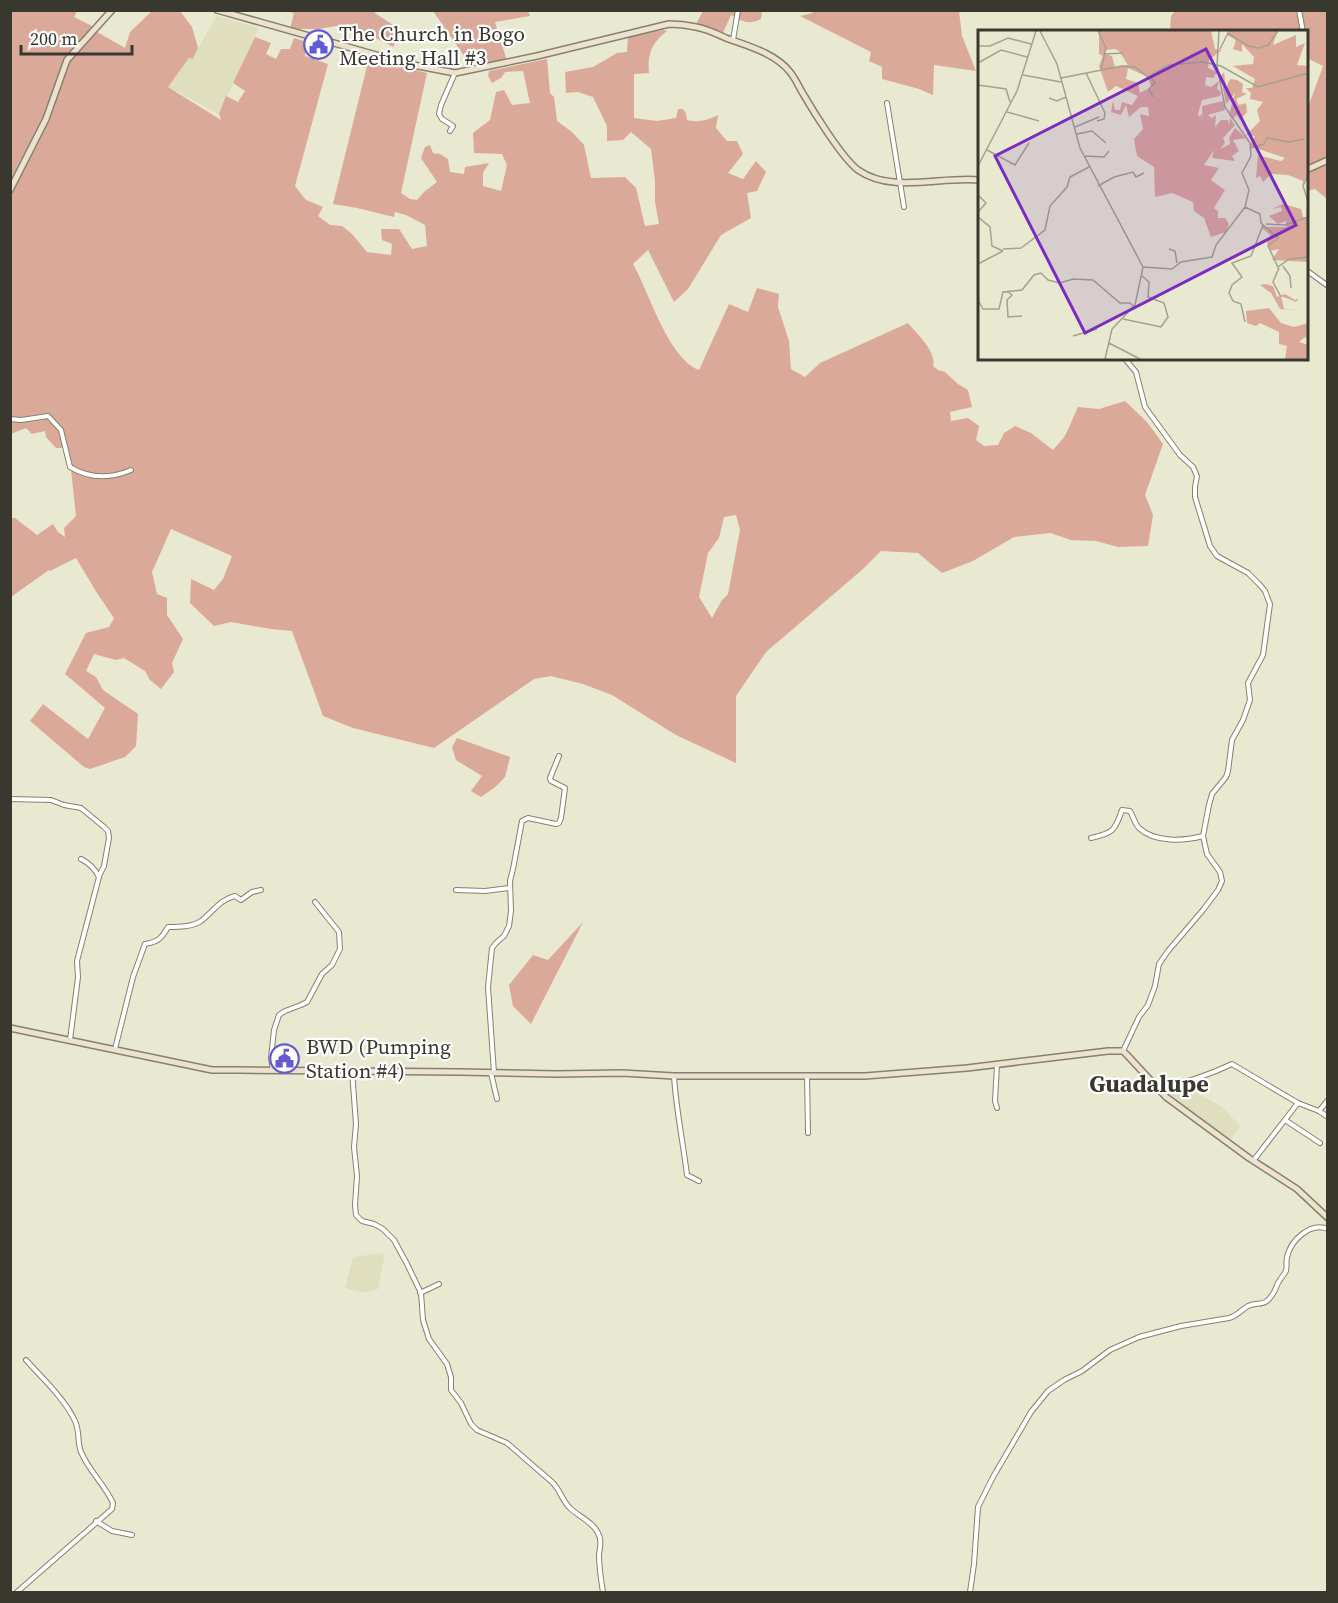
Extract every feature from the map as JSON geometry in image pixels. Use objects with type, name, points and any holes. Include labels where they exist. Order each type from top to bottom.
[{"type":"main road","points":[[10,190],[46,119],[68,60],[112,10]]},
{"type":"main road","points":[[217,10],[408,64],[455,73],[669,24],[699,27],[771,56],[780,62],[791,73],[834,141],[857,169],[870,176],[901,182],[978,180]]},
{"type":"main road","points":[[1308,169],[1328,160]]},
{"type":"main road","points":[[10,1028],[212,1070],[807,1076],[896,1074],[1123,1051],[1159,1089],[1219,1137],[1297,1189],[1328,1218]]},
{"type":"street","points":[[732,40],[738,10]]},
{"type":"street","points":[[1299,10],[1303,30]]},
{"type":"street","points":[[450,131],[453,126],[442,119],[439,114],[455,73]]},
{"type":"street","points":[[887,103],[904,207]]},
{"type":"street","points":[[1308,271],[1328,286]]},
{"type":"street","points":[[1123,1051],[1139,1017],[1148,1005],[1155,986],[1159,964],[1203,910],[1220,885],[1222,877],[1207,854],[1203,837],[1212,794],[1226,777],[1230,766],[1229,752],[1232,740],[1243,720],[1250,700],[1248,682],[1263,655],[1270,604],[1265,591],[1248,573],[1217,556],[1210,546],[1196,497],[1197,476],[1193,467],[1180,455],[1145,407],[1136,372],[1126,360]]},
{"type":"street","points":[[10,419],[21,420],[48,416],[61,430],[70,467],[80,473],[110,477],[131,470]]},
{"type":"street","points":[[497,1099],[493,1073],[488,987],[492,948],[504,936],[509,926],[511,902],[509,888],[522,821],[528,818],[556,824],[561,818],[565,788],[550,781],[559,756]]},
{"type":"street","points":[[10,800],[51,801],[81,808],[108,831],[110,838],[77,961],[78,977],[70,1041]]},
{"type":"street","points":[[1091,838],[1112,832],[1122,810],[1131,811],[1137,826],[1146,833],[1164,839],[1203,837]]},
{"type":"street","points":[[81,859],[96,871],[99,877]]},
{"type":"street","points":[[456,890],[484,891],[509,888]]},
{"type":"street","points":[[115,1049],[133,977],[145,944],[157,943],[168,927],[183,927],[199,922],[228,897],[235,896],[241,900],[252,892],[261,891]]},
{"type":"street","points":[[273,1070],[271,1058],[274,1030],[279,1015],[307,1002],[322,974],[332,965],[340,949],[339,932],[315,902]]},
{"type":"street","points":[[997,1064],[995,1101],[997,1108]]},
{"type":"street","points":[[1159,1089],[1224,1069],[1232,1064],[1298,1103],[1328,1117]]},
{"type":"street","points":[[352,1071],[356,1124],[354,1146],[357,1176],[356,1215],[362,1221],[383,1229],[394,1240],[420,1293],[423,1320],[429,1339],[447,1364],[451,1377],[451,1390],[461,1403],[471,1424],[477,1430],[507,1443],[557,1486],[560,1496],[569,1507],[595,1527],[601,1543],[600,1565],[603,1593]]},
{"type":"street","points":[[674,1076],[677,1113],[687,1175],[699,1181]]},
{"type":"street","points":[[807,1076],[808,1133]]},
{"type":"street","points":[[1318,1111],[1328,1100]]},
{"type":"street","points":[[1253,1161],[1298,1103]]},
{"type":"street","points":[[1285,1120],[1320,1143]]},
{"type":"street","points":[[970,1593],[978,1507],[1030,1412],[1048,1391],[1124,1343],[1154,1332],[1236,1316],[1249,1306],[1265,1303],[1273,1295],[1285,1273],[1287,1257],[1293,1243],[1311,1229],[1319,1226],[1328,1229]]},
{"type":"street","points":[[420,1293],[439,1284]]},
{"type":"street","points":[[17,1593],[112,1509],[113,1503],[82,1454],[76,1422],[50,1386],[26,1360]]},
{"type":"street","points":[[96,1521],[112,1531],[132,1535]]},
{"type":"shaded area","points":[[814,10],[959,11],[962,36],[976,71],[934,65],[933,95],[882,79],[882,67],[869,61],[871,52],[800,16],[812,13]]},
{"type":"shaded area","points":[[11,11],[77,11],[74,17],[94,27],[97,32],[125,48],[130,32],[152,11],[180,11],[192,27],[198,48],[193,59],[189,58],[168,87],[221,120],[219,114],[226,96],[238,102],[245,91],[233,83],[255,37],[271,43],[266,54],[276,59],[281,49],[290,49],[294,38],[307,42],[305,56],[328,64],[295,186],[306,200],[323,207],[318,216],[330,225],[342,226],[367,252],[391,255],[392,244],[382,240],[381,229],[399,229],[412,249],[427,246],[425,225],[395,212],[394,217],[333,204],[369,58],[427,73],[401,193],[410,199],[417,200],[437,182],[421,158],[425,147],[430,145],[433,153],[448,159],[450,172],[464,174],[465,167],[489,163],[483,173],[483,186],[501,191],[507,165],[502,154],[474,153],[473,133],[490,120],[496,92],[504,90],[512,105],[530,103],[523,71],[505,72],[501,78],[492,83],[488,76],[489,71],[547,59],[550,93],[554,97],[557,121],[584,145],[591,178],[625,177],[636,188],[645,226],[659,224],[651,149],[631,132],[623,140],[607,141],[607,126],[593,97],[578,92],[566,93],[565,72],[593,67],[617,53],[627,52],[628,35],[667,31],[652,49],[649,73],[634,74],[634,118],[657,121],[676,118],[678,109],[683,109],[687,120],[691,121],[718,115],[716,128],[727,141],[737,141],[743,154],[728,173],[743,179],[756,161],[766,172],[757,191],[747,193],[751,218],[721,235],[688,289],[674,302],[648,250],[633,264],[660,323],[678,352],[688,363],[699,370],[729,304],[748,312],[757,288],[779,294],[778,307],[789,341],[791,369],[805,377],[820,363],[908,323],[929,349],[933,366],[945,372],[968,390],[972,407],[950,412],[951,421],[968,418],[979,426],[976,440],[984,446],[998,445],[1004,433],[1015,426],[1031,433],[1053,450],[1065,436],[1078,407],[1099,409],[1125,401],[1147,422],[1163,444],[1145,495],[1153,515],[1148,546],[1118,547],[1096,541],[1071,540],[1050,533],[1014,537],[973,561],[942,573],[918,553],[881,551],[766,652],[736,696],[736,763],[676,735],[612,695],[583,684],[551,676],[534,679],[434,748],[353,728],[323,716],[292,631],[231,622],[214,626],[190,603],[191,579],[214,590],[223,579],[232,556],[171,529],[152,572],[157,594],[167,598],[167,615],[183,639],[172,663],[174,672],[161,689],[150,680],[145,671],[124,658],[116,660],[94,654],[86,671],[96,677],[103,690],[138,714],[136,746],[125,757],[90,769],[84,767],[30,721],[43,704],[88,739],[105,708],[65,674],[86,633],[109,627],[114,618],[76,558],[49,570],[11,597],[11,518],[15,518],[37,535],[53,524],[65,537],[64,528],[76,516],[71,470],[65,448],[56,448],[46,437],[45,431],[32,434],[26,428],[11,434]],"holes":[[[736,515],[740,530],[728,594],[712,618],[699,597],[708,553],[719,538],[724,517]]]},
{"type":"shaded area","points":[[285,11],[373,11],[402,31],[393,47],[348,24],[319,29],[290,29],[294,13]]},
{"type":"shaded area","points":[[433,11],[528,11],[530,16],[495,22],[507,61],[469,63]]},
{"type":"shaded area","points":[[703,11],[762,11],[761,19],[753,22],[743,21],[731,15],[722,35],[695,26]]},
{"type":"shaded area","points":[[1175,11],[1327,11],[1327,199],[1315,189],[1308,191],[1308,107],[1323,66],[1308,58],[1308,30],[1170,30],[1171,16]]},
{"type":"shaded area","points":[[217,16],[259,28],[219,114],[168,87],[189,58],[194,59]]},
{"type":"shaded area","points":[[457,738],[510,757],[505,777],[481,797],[471,791],[482,776],[456,760],[452,747]]},
{"type":"shaded area","points":[[583,922],[531,1024],[513,1006],[509,985],[533,955],[548,960]]},
{"type":"shaded area","points":[[1185,1085],[1223,1108],[1240,1126],[1230,1140],[1166,1092]]},
{"type":"shaded area","points":[[385,1253],[378,1289],[364,1293],[345,1288],[353,1257]]},
{"type":"place","name":"The Church in Bogo Meeting Hall #3","points":[[318,45]]},
{"type":"place","name":"BWD (Pumping Station #4)","points":[[285,1058]]},
{"type":"district","name":"Guadalupe","points":[[1149,1083]]}]
